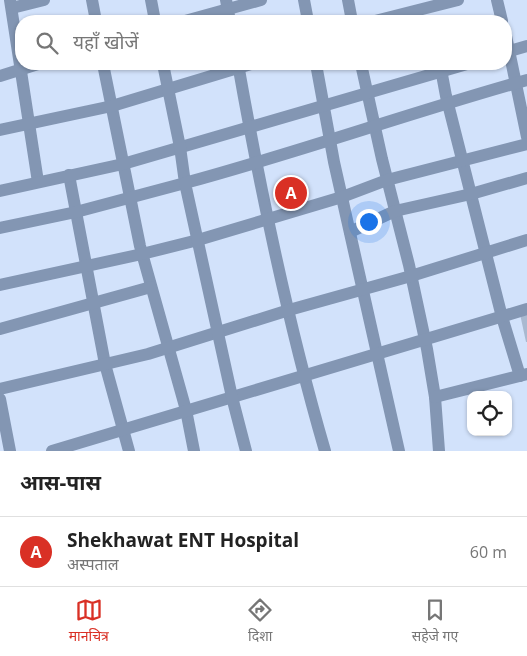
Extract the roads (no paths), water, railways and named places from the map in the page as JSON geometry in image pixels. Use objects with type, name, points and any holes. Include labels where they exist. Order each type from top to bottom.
[{"type":"street","points":[[15,30],[11,4],[44,0]]},
{"type":"street","points":[[92,0],[95,15]]},
{"type":"street","points":[[151,0],[153,15]]},
{"type":"street","points":[[208,15],[261,0]]},
{"type":"street","points":[[304,0],[307,15]]},
{"type":"street","points":[[348,0],[351,15]]},
{"type":"street","points":[[393,15],[426,4],[458,0]]},
{"type":"street","points":[[497,0],[501,15]]},
{"type":"street","points":[[512,50],[527,46]]},
{"type":"street","points":[[512,60],[522,82],[527,137]]},
{"type":"street","points":[[0,76],[18,70]]},
{"type":"street","points":[[21,70],[38,182]]},
{"type":"street","points":[[104,70],[142,254],[186,410],[194,451]]},
{"type":"street","points":[[164,70],[180,147],[185,183],[232,397],[246,451]]},
{"type":"street","points":[[0,130],[112,106],[227,70]]},
{"type":"street","points":[[243,70],[250,127],[269,219],[304,375],[325,451]]},
{"type":"street","points":[[317,70],[342,197],[399,451]]},
{"type":"street","points":[[362,70],[411,276],[424,340],[435,398],[439,451]]},
{"type":"street","points":[[0,191],[123,164],[368,94],[435,70]]},
{"type":"street","points":[[435,398],[524,375],[502,317],[441,70]]},
{"type":"street","points":[[0,228],[130,199],[257,163],[448,103],[522,82]]},
{"type":"street","points":[[0,285],[198,240],[342,197],[387,180],[527,144]]},
{"type":"street","points":[[69,176],[105,364],[129,451]]},
{"type":"street","points":[[350,232],[395,211],[471,194],[527,178]]},
{"type":"street","points":[[0,389],[148,354],[289,310],[411,276],[527,240]]},
{"type":"street","points":[[0,329],[151,286]]},
{"type":"street","points":[[60,450],[123,429],[527,309]]},
{"type":"street","points":[[0,400],[10,451]]},
{"type":"place","name":"Shekhawat ENT Hospital","points":[[291,193]]}]
